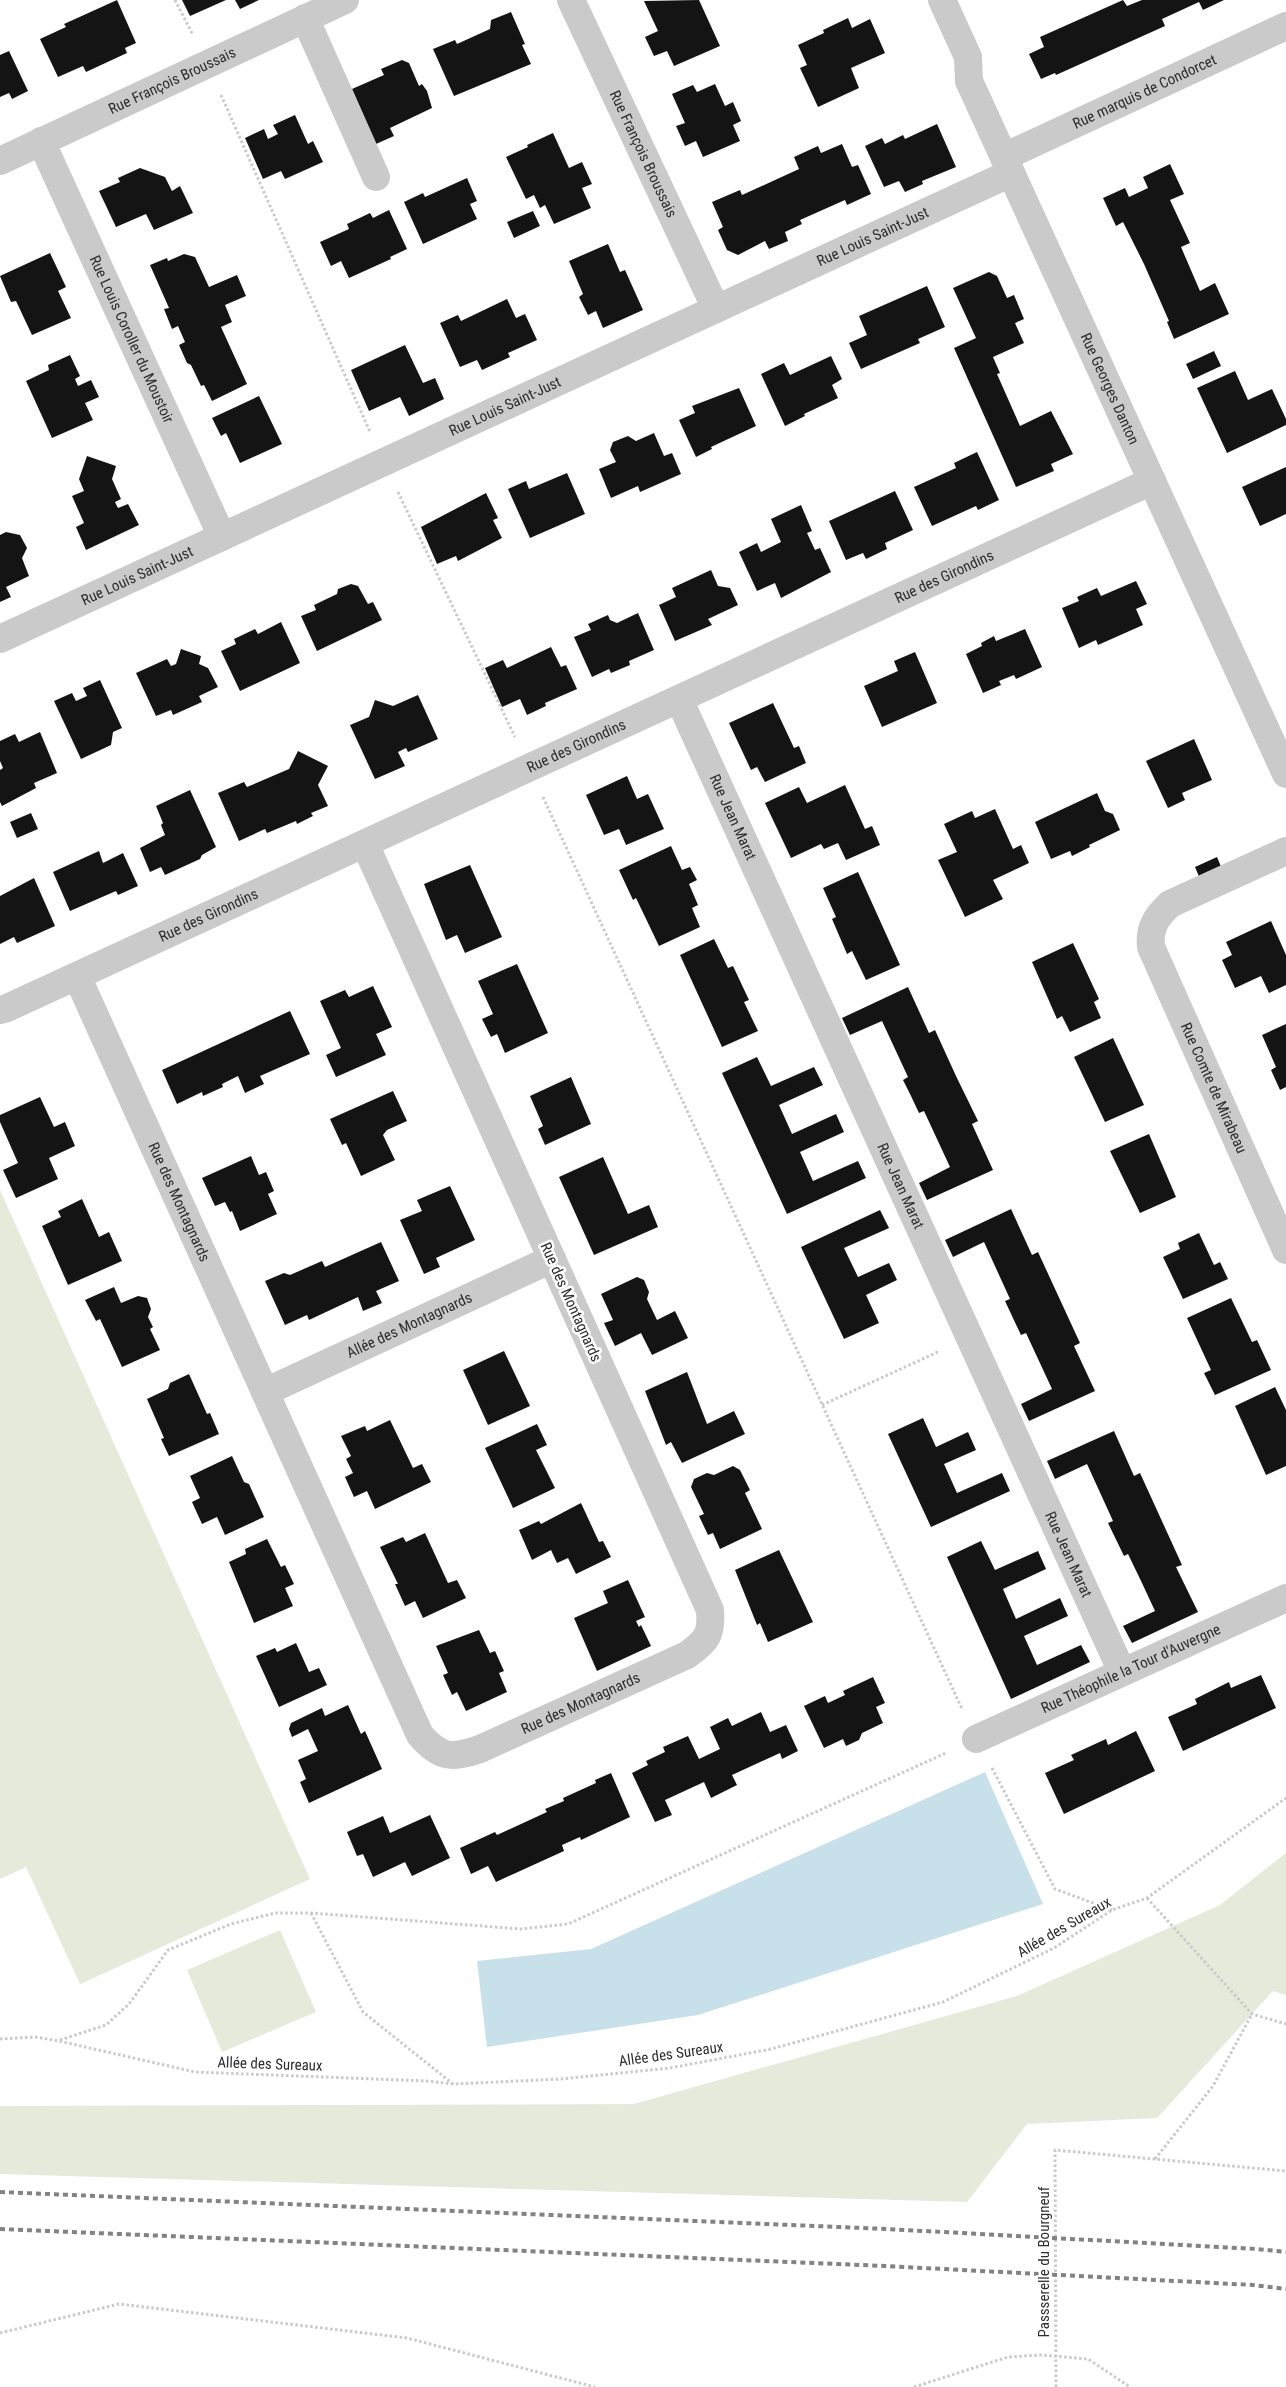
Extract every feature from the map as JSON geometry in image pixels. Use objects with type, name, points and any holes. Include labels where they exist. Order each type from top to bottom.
[{"type":"street","name":"Rue François Broussais","points":[[0,161],[345,0]]},
{"type":"street","name":"Rue François Broussais","points":[[571,0],[716,309]]},
{"type":"street","name":"Rue Georges Danton","points":[[942,0],[968,57],[969,81],[1286,774]]},
{"type":"street","points":[[305,18],[376,177]]},
{"type":"street","name":"Rue marquis de Condorcet","points":[[1008,165],[1286,26]]},
{"type":"street","name":"Rue Louis Coroller du Moustoir","points":[[41,141],[222,537]]},
{"type":"street","name":"Rue Louis Saint-Just","points":[[0,639],[716,309],[1008,165]]},
{"type":"street","name":"Rue des Girondins","points":[[0,1010],[1152,481]]},
{"type":"street","name":"Rue Jean Marat","points":[[679,699],[1122,1672]]},
{"type":"street","name":"Rue des Montagnards","points":[[77,976],[420,1736],[431,1748],[445,1755],[462,1755],[480,1749],[687,1655],[700,1647],[709,1636],[710,1610],[365,844]]},
{"type":"street","name":"Rue Comte de Mirabeau","points":[[1286,851],[1170,904],[1159,914],[1152,926],[1150,936],[1151,947],[1286,1250]]},
{"type":"street","name":"Allée des Montagnards","points":[[265,1392],[552,1259]]},
{"type":"street","name":"Rue Théophile la Tour d'Auvergne","points":[[976,1739],[1286,1598]]},
{"type":"path","points":[[174,0],[207,64],[384,463],[530,768],[976,1739],[1056,1889],[1112,1910]]},
{"type":"path","points":[[822,1405],[970,1337]]},
{"type":"path","points":[[59,2041],[106,2025],[129,2004],[168,1950],[231,1924],[275,1913],[311,1913],[520,1929],[568,1924],[976,1739]]},
{"type":"path","name":"Allée des Sureaux","points":[[0,2039],[35,2037],[59,2041],[195,2072],[426,2080],[454,2084],[561,2079],[670,2068],[780,2046],[943,2002],[1054,1948],[1112,1910],[1147,1898],[1286,1798]]},
{"type":"path","points":[[1147,1898],[1252,2014],[1286,2024]]},
{"type":"path","points":[[311,1913],[363,2012],[454,2084]]},
{"type":"path","points":[[1155,2159],[1213,2086],[1252,2014]]},
{"type":"path","name":"Passserelle du Bourgneuf","points":[[1056,2387],[1055,2150],[1155,2159]]},
{"type":"path","points":[[1155,2159],[1286,2171]]},
{"type":"path","points":[[0,2333],[119,2304],[407,2338],[595,2387]]},
{"type":"path","points":[[914,2387],[1008,2357],[1041,2355],[1088,2359],[1130,2387]]},
{"type":"shaded area","points":[[0,1190],[310,1879],[76,1986],[80,1984],[26,1867],[0,1879]]},
{"type":"shaded area","points":[[1286,1853],[1286,1995],[1273,1991],[1157,2118],[1027,2124],[967,2202],[0,2174],[0,2106],[634,2104],[1017,1996],[1220,1905]]},
{"type":"shaded area","points":[[280,1930],[316,2012],[222,2052],[187,1970]]},
{"type":"water","points":[[985,1772],[1043,1904],[698,2015],[487,2047],[477,1961],[591,1949]]},
{"type":"building","points":[[117,0],[136,43],[125,48],[127,53],[86,72],[83,66],[58,77],[40,39],[66,27],[64,24]]},
{"type":"building","points":[[182,0],[226,0],[190,16]]},
{"type":"building","points":[[235,0],[259,0],[240,9]]},
{"type":"building","points":[[699,0],[720,46],[674,66],[667,51],[654,56],[645,37],[658,31],[644,1]]},
{"type":"building","points":[[1123,0],[1127,6],[1142,0],[1224,0],[1203,10],[1199,2],[1162,19],[1165,26],[1056,75],[1055,73],[1041,79],[1029,54],[1044,47],[1040,37]]},
{"type":"building","points":[[511,12],[525,44],[522,45],[531,64],[454,96],[433,49],[455,40],[457,44],[490,29],[491,20]]},
{"type":"building","points":[[848,18],[852,28],[870,19],[885,53],[851,68],[859,88],[818,107],[800,68],[807,65],[798,45],[824,33],[823,30]]},
{"type":"building","points":[[9,51],[28,91],[12,99],[9,93],[0,97],[0,55]]},
{"type":"building","points":[[402,60],[409,63],[419,86],[422,84],[427,91],[432,108],[390,128],[394,136],[376,144],[352,89],[384,75],[381,69]]},
{"type":"building","points":[[715,84],[725,106],[733,102],[741,121],[733,125],[740,141],[703,157],[696,141],[685,146],[676,126],[685,123],[672,94],[693,85],[697,92]]},
{"type":"building","points":[[295,115],[308,144],[313,141],[323,162],[285,179],[281,171],[263,179],[245,138],[264,129],[268,139],[278,134],[273,125]]},
{"type":"building","points":[[937,124],[956,167],[922,181],[923,184],[905,192],[899,181],[884,187],[865,146],[882,138],[885,144],[903,135],[905,139]]},
{"type":"building","points":[[553,133],[569,168],[582,162],[592,184],[582,188],[591,208],[554,224],[545,205],[540,208],[534,195],[526,199],[506,157]]},
{"type":"building","points":[[842,144],[852,167],[858,165],[871,194],[847,205],[845,200],[800,220],[802,224],[785,232],[788,241],[769,249],[765,241],[738,255],[727,250],[718,230],[723,227],[712,202],[740,190],[742,195],[799,169],[794,157],[818,146],[821,153]]},
{"type":"building","points":[[1170,164],[1184,194],[1170,200],[1190,243],[1181,247],[1200,291],[1215,283],[1229,314],[1174,339],[1167,322],[1169,321],[1123,222],[1116,226],[1103,198],[1125,188],[1129,197],[1148,188],[1143,177]]},
{"type":"building","points":[[140,168],[165,177],[172,191],[180,186],[193,213],[154,230],[146,214],[116,227],[99,191],[120,182],[118,178]]},
{"type":"building","points":[[467,178],[477,201],[470,204],[477,219],[423,244],[404,202],[423,193],[425,197]]},
{"type":"building","points":[[389,210],[407,249],[390,257],[391,259],[349,278],[341,261],[331,266],[320,242],[349,229],[347,224],[370,213],[373,218]]},
{"type":"building","points":[[533,211],[540,226],[514,238],[507,222]]},
{"type":"building","points":[[608,244],[620,272],[625,270],[643,310],[603,328],[596,311],[588,315],[579,297],[583,294],[569,261]]},
{"type":"building","points":[[50,253],[66,287],[58,291],[71,318],[32,335],[16,301],[11,302],[0,276]]},
{"type":"building","points":[[184,254],[195,257],[209,287],[237,275],[246,296],[225,305],[232,322],[221,327],[247,384],[212,401],[204,385],[201,386],[191,365],[187,363],[179,345],[185,342],[178,326],[172,329],[164,309],[169,308],[150,265],[167,258],[168,261]]},
{"type":"building","points":[[989,272],[997,276],[1007,298],[1014,295],[1024,319],[1015,323],[1024,343],[993,357],[1000,373],[997,374],[1020,426],[1051,411],[1073,454],[1051,464],[1054,471],[1016,487],[954,348],[976,338],[953,288]]},
{"type":"building","points":[[927,286],[945,327],[918,339],[920,343],[861,369],[849,343],[867,335],[859,316]]},
{"type":"building","points":[[507,299],[516,318],[525,314],[537,340],[508,353],[510,357],[482,370],[477,360],[460,367],[440,323],[458,315],[461,321]]},
{"type":"building","points":[[405,345],[423,383],[435,378],[444,399],[409,416],[400,397],[369,411],[351,370]]},
{"type":"building","points":[[1214,351],[1221,366],[1193,379],[1186,364]]},
{"type":"building","points":[[70,355],[80,376],[75,379],[78,386],[91,380],[99,397],[85,403],[93,420],[52,438],[26,381],[49,370],[48,365]]},
{"type":"building","points":[[831,356],[842,379],[832,385],[838,398],[804,414],[805,416],[785,426],[761,374],[784,363],[790,375]]},
{"type":"building","points":[[1235,371],[1248,400],[1272,389],[1286,419],[1286,425],[1227,453],[1197,388]]},
{"type":"building","points":[[739,388],[756,426],[711,447],[712,449],[696,457],[679,420],[695,413],[692,406]]},
{"type":"building","points":[[259,396],[282,444],[240,463],[226,433],[221,436],[212,418]]},
{"type":"building","points":[[654,433],[664,456],[672,453],[681,474],[640,492],[638,486],[611,498],[599,469],[616,462],[610,450],[613,442],[628,436],[636,441]]},
{"type":"building","points":[[977,452],[999,500],[978,510],[976,506],[932,526],[914,487],[956,468],[954,463]]},
{"type":"building","points":[[87,456],[116,466],[112,479],[121,499],[115,502],[118,508],[128,504],[139,525],[86,550],[76,527],[84,523],[72,496],[84,491],[79,479]]},
{"type":"building","points":[[1286,467],[1286,514],[1260,526],[1242,487]]},
{"type":"building","points":[[567,473],[585,514],[530,538],[508,489],[526,481],[529,489]]},
{"type":"building","points":[[895,491],[913,530],[885,543],[887,549],[866,559],[863,553],[846,560],[829,521]]},
{"type":"building","points":[[486,493],[498,518],[493,520],[502,538],[458,561],[456,556],[437,564],[421,527]]},
{"type":"building","points":[[801,505],[812,531],[807,533],[815,550],[820,548],[831,572],[781,598],[775,583],[757,591],[739,552],[757,543],[761,552],[781,542],[771,519]]},
{"type":"building","points":[[6,532],[20,535],[27,548],[22,558],[29,576],[6,587],[11,597],[0,602],[0,535]]},
{"type":"building","points":[[711,570],[718,586],[730,588],[738,605],[708,619],[712,625],[675,641],[659,605],[676,597],[672,588]]},
{"type":"building","points":[[1136,581],[1147,604],[1136,609],[1143,625],[1098,645],[1096,640],[1079,648],[1062,608],[1079,601],[1077,597],[1097,588],[1101,596]]},
{"type":"building","points":[[351,584],[358,586],[368,604],[373,602],[382,620],[317,651],[301,616],[316,610],[314,605],[337,594],[338,589]]},
{"type":"building","points":[[638,613],[654,650],[629,661],[630,665],[611,673],[609,669],[592,677],[574,637],[591,630],[588,624],[608,615],[610,620],[617,623]]},
{"type":"building","points":[[281,622],[300,663],[240,691],[221,651],[236,644],[234,639],[255,629],[258,634]]},
{"type":"building","points":[[1025,629],[1042,667],[1016,679],[1014,675],[999,681],[1001,685],[983,693],[966,654],[982,646],[981,643],[994,636],[996,641]]},
{"type":"building","points":[[551,647],[561,667],[566,665],[577,689],[545,703],[546,706],[527,715],[520,699],[502,707],[485,668],[503,660],[507,668]]},
{"type":"building","points":[[181,649],[201,656],[199,664],[208,668],[218,687],[199,696],[202,702],[173,715],[171,710],[156,716],[136,673],[167,659],[171,666],[176,664]]},
{"type":"building","points":[[915,652],[937,703],[882,727],[864,686],[898,671],[894,661]]},
{"type":"building","points":[[100,680],[122,728],[113,732],[111,745],[81,759],[54,701],[72,693],[76,701],[87,696],[83,688]]},
{"type":"building","points":[[418,695],[438,739],[408,752],[406,748],[398,752],[405,766],[375,779],[350,725],[369,717],[375,700],[393,706]]},
{"type":"building","points":[[773,703],[794,748],[799,746],[806,763],[765,782],[757,767],[751,770],[729,723]]},
{"type":"building","points":[[40,732],[57,773],[34,783],[36,788],[2,806],[0,802],[0,770],[3,768],[0,761],[0,741],[15,734],[19,742]]},
{"type":"building","points":[[1194,739],[1212,780],[1182,793],[1185,800],[1168,808],[1146,761]]},
{"type":"building","points":[[298,751],[328,766],[318,785],[328,806],[311,813],[313,816],[297,824],[296,821],[267,833],[265,829],[239,841],[218,793],[244,782],[247,787],[289,769]]},
{"type":"building","points":[[627,776],[637,799],[648,794],[664,829],[626,845],[619,829],[604,835],[586,795]]},
{"type":"building","points":[[845,785],[865,829],[872,826],[880,845],[846,860],[838,843],[824,849],[821,844],[791,858],[765,803],[799,787],[807,803]]},
{"type":"building","points":[[190,790],[216,847],[202,855],[200,859],[165,875],[161,867],[150,872],[140,848],[165,835],[161,825],[163,823],[156,806]]},
{"type":"building","points":[[1097,793],[1105,811],[1113,814],[1120,830],[1089,845],[1090,847],[1072,856],[1070,851],[1051,859],[1035,822]]},
{"type":"building","points":[[995,809],[1013,849],[1021,845],[1029,863],[993,880],[1003,899],[965,917],[938,860],[957,852],[944,824],[972,811],[975,818]]},
{"type":"building","points":[[31,813],[38,829],[17,838],[10,822]]},
{"type":"building","points":[[671,846],[682,870],[690,867],[697,880],[689,884],[698,905],[692,908],[700,927],[659,946],[636,898],[633,900],[619,870]]},
{"type":"building","points":[[99,851],[103,863],[123,853],[138,886],[118,895],[116,891],[70,911],[53,872]]},
{"type":"building","points":[[1217,857],[1222,869],[1200,879],[1195,867]]},
{"type":"building","points":[[470,865],[502,937],[465,953],[457,935],[446,940],[424,884]]},
{"type":"building","points":[[858,872],[900,965],[866,980],[852,951],[847,954],[832,919],[836,917],[823,888]]},
{"type":"building","points":[[34,878],[55,926],[17,943],[14,937],[0,944],[0,896]]},
{"type":"building","points":[[1271,921],[1286,955],[1286,985],[1269,993],[1261,976],[1235,988],[1222,960],[1232,955],[1226,942]]},
{"type":"building","points":[[714,939],[728,968],[733,966],[749,1000],[744,1002],[758,1031],[722,1047],[680,955]]},
{"type":"building","points":[[1073,943],[1099,999],[1094,1002],[1101,1018],[1070,1032],[1062,1016],[1057,1019],[1032,962]]},
{"type":"building","points":[[517,964],[548,1033],[505,1053],[497,1034],[491,1037],[482,1019],[493,1014],[478,981]]},
{"type":"building","points":[[373,986],[392,1027],[376,1034],[386,1055],[336,1077],[326,1055],[341,1048],[320,1001],[345,990],[349,997]]},
{"type":"building","points":[[908,987],[929,1033],[935,1030],[978,1121],[972,1124],[993,1170],[927,1200],[919,1183],[950,1167],[924,1111],[919,1113],[903,1080],[908,1077],[882,1021],[850,1035],[842,1018]]},
{"type":"building","points":[[290,1011],[310,1054],[260,1076],[264,1084],[245,1093],[238,1076],[222,1084],[223,1087],[203,1096],[202,1092],[177,1104],[162,1070]]},
{"type":"building","points":[[1286,1024],[1286,1087],[1280,1090],[1271,1070],[1276,1067],[1262,1035]]},
{"type":"building","points":[[1113,1038],[1144,1105],[1105,1122],[1074,1057]]},
{"type":"building","points":[[757,1057],[771,1086],[814,1067],[823,1085],[779,1105],[792,1134],[836,1114],[844,1132],[800,1152],[813,1181],[858,1161],[866,1178],[787,1214],[722,1073]]},
{"type":"building","points":[[571,1077],[591,1124],[545,1145],[538,1129],[543,1126],[530,1096]]},
{"type":"building","points":[[393,1091],[407,1121],[387,1130],[383,1135],[395,1160],[361,1176],[346,1143],[342,1145],[330,1119]]},
{"type":"building","points":[[40,1097],[54,1127],[65,1122],[75,1146],[49,1158],[58,1179],[16,1198],[3,1170],[18,1163],[0,1122],[0,1115]]},
{"type":"building","points":[[1149,1134],[1176,1197],[1140,1213],[1110,1151]]},
{"type":"building","points":[[251,1156],[259,1175],[266,1172],[274,1191],[268,1194],[277,1214],[240,1231],[232,1211],[230,1212],[225,1202],[215,1206],[202,1178]]},
{"type":"building","points":[[603,1157],[628,1214],[649,1205],[658,1227],[594,1255],[559,1177]]},
{"type":"building","points":[[450,1186],[475,1240],[436,1258],[440,1267],[424,1274],[400,1220],[422,1211],[417,1200]]},
{"type":"building","points":[[82,1199],[99,1237],[109,1232],[122,1261],[68,1285],[42,1226],[61,1217],[58,1211]]},
{"type":"building","points":[[1011,1209],[1032,1255],[1038,1252],[1080,1343],[1074,1346],[1095,1391],[1029,1421],[1021,1404],[1052,1389],[1026,1333],[1021,1335],[1005,1301],[1010,1299],[984,1242],[953,1257],[945,1240]]},
{"type":"building","points":[[880,1210],[889,1228],[844,1248],[858,1277],[889,1263],[897,1280],[866,1295],[879,1323],[844,1339],[801,1247]]},
{"type":"building","points":[[1199,1233],[1214,1265],[1220,1262],[1228,1279],[1183,1299],[1163,1257],[1180,1249],[1178,1243]]},
{"type":"building","points":[[381,1242],[399,1281],[376,1291],[382,1303],[363,1311],[358,1297],[309,1320],[307,1315],[285,1325],[265,1281],[284,1273],[290,1275],[322,1261],[325,1267]]},
{"type":"building","points":[[637,1277],[644,1280],[649,1292],[647,1299],[657,1320],[675,1311],[688,1338],[652,1355],[641,1333],[615,1346],[604,1323],[613,1320],[601,1294]]},
{"type":"building","points":[[114,1287],[121,1303],[138,1296],[147,1298],[151,1309],[148,1317],[153,1327],[150,1329],[160,1350],[122,1367],[100,1319],[96,1321],[85,1300]]},
{"type":"building","points":[[1231,1298],[1252,1342],[1257,1340],[1271,1370],[1215,1395],[1204,1373],[1211,1370],[1187,1318]]},
{"type":"building","points":[[504,1351],[530,1406],[488,1425],[463,1370]]},
{"type":"building","points":[[687,1372],[707,1424],[734,1411],[745,1434],[682,1463],[671,1442],[666,1445],[645,1391]]},
{"type":"building","points":[[189,1374],[207,1414],[210,1413],[219,1434],[169,1456],[161,1439],[164,1438],[147,1399],[168,1389],[170,1383]]},
{"type":"building","points":[[1275,1387],[1286,1410],[1286,1466],[1266,1475],[1235,1406]]},
{"type":"building","points":[[923,1418],[936,1447],[968,1432],[976,1450],[944,1464],[957,1493],[1002,1473],[1010,1491],[931,1527],[888,1434]]},
{"type":"building","points":[[390,1420],[413,1468],[422,1464],[431,1482],[375,1509],[367,1491],[354,1497],[345,1477],[353,1473],[346,1459],[351,1456],[341,1436],[365,1426],[367,1431]]},
{"type":"building","points":[[537,1424],[547,1445],[536,1450],[555,1488],[513,1508],[485,1448]]},
{"type":"building","points":[[1114,1431],[1134,1476],[1140,1473],[1182,1565],[1176,1567],[1198,1612],[1132,1643],[1123,1626],[1155,1611],[1128,1554],[1124,1556],[1108,1523],[1113,1521],[1087,1464],[1055,1479],[1047,1461]]},
{"type":"building","points":[[232,1456],[244,1482],[249,1484],[264,1517],[225,1535],[217,1517],[202,1524],[192,1502],[200,1498],[190,1476]]},
{"type":"building","points":[[733,1466],[740,1470],[750,1490],[745,1493],[762,1529],[720,1549],[713,1533],[708,1535],[699,1516],[704,1514],[691,1487],[694,1479],[707,1473],[714,1475]]},
{"type":"building","points":[[581,1503],[599,1542],[603,1541],[611,1557],[576,1574],[568,1558],[557,1563],[551,1550],[532,1560],[519,1530],[539,1521],[541,1524]]},
{"type":"building","points":[[425,1533],[448,1583],[457,1580],[466,1598],[423,1618],[415,1601],[405,1606],[395,1584],[398,1584],[380,1547],[403,1537],[406,1542]]},
{"type":"building","points":[[267,1539],[281,1567],[285,1565],[294,1584],[285,1588],[293,1606],[254,1623],[229,1562],[246,1554],[245,1549]]},
{"type":"building","points":[[981,1541],[995,1570],[1038,1551],[1046,1569],[1003,1589],[1016,1619],[1060,1598],[1068,1616],[1024,1636],[1037,1665],[1081,1645],[1090,1662],[1011,1699],[947,1557]]},
{"type":"building","points":[[779,1550],[813,1622],[768,1642],[760,1623],[757,1625],[735,1570]]},
{"type":"building","points":[[628,1580],[645,1617],[636,1621],[639,1627],[641,1625],[651,1646],[597,1671],[574,1618],[608,1603],[603,1591]]},
{"type":"building","points":[[479,1630],[490,1653],[495,1651],[504,1671],[499,1673],[507,1692],[466,1711],[457,1692],[452,1695],[443,1675],[448,1673],[436,1646]]},
{"type":"building","points":[[296,1643],[309,1672],[319,1668],[327,1685],[279,1707],[256,1656],[275,1648],[277,1652]]},
{"type":"building","points":[[1261,1675],[1276,1708],[1183,1751],[1168,1717],[1197,1704],[1195,1699],[1229,1682],[1231,1688]]},
{"type":"building","points":[[873,1677],[885,1703],[876,1707],[883,1723],[862,1733],[859,1740],[846,1746],[843,1739],[824,1748],[804,1706],[825,1696],[828,1703],[845,1695],[843,1691]]},
{"type":"building","points":[[348,1705],[361,1734],[365,1731],[382,1769],[309,1803],[300,1782],[306,1779],[298,1760],[318,1751],[308,1729],[292,1737],[289,1729],[291,1723],[322,1708],[325,1716]]},
{"type":"building","points":[[761,1712],[770,1732],[786,1725],[798,1751],[782,1759],[780,1753],[732,1775],[737,1785],[711,1798],[704,1782],[665,1800],[672,1815],[655,1822],[632,1773],[648,1765],[646,1761],[665,1752],[663,1747],[688,1736],[699,1759],[720,1749],[710,1727],[728,1718],[732,1726]]},
{"type":"building","points":[[1136,1731],[1155,1771],[1064,1814],[1045,1773],[1074,1760],[1071,1755],[1106,1739],[1108,1745]]},
{"type":"building","points":[[611,1773],[630,1817],[581,1840],[580,1837],[562,1845],[564,1851],[496,1882],[488,1866],[471,1874],[460,1848],[495,1832],[497,1835],[547,1812],[545,1809],[564,1801],[563,1798],[596,1783],[595,1780]]},
{"type":"building","points":[[430,1815],[450,1858],[412,1876],[405,1862],[373,1877],[363,1854],[357,1856],[347,1832],[383,1816],[390,1833]]},
{"type":"railway","points":[[0,2192],[887,2229],[1286,2252]]},
{"type":"railway","points":[[0,2229],[885,2266],[1253,2285],[1286,2289]]}]
